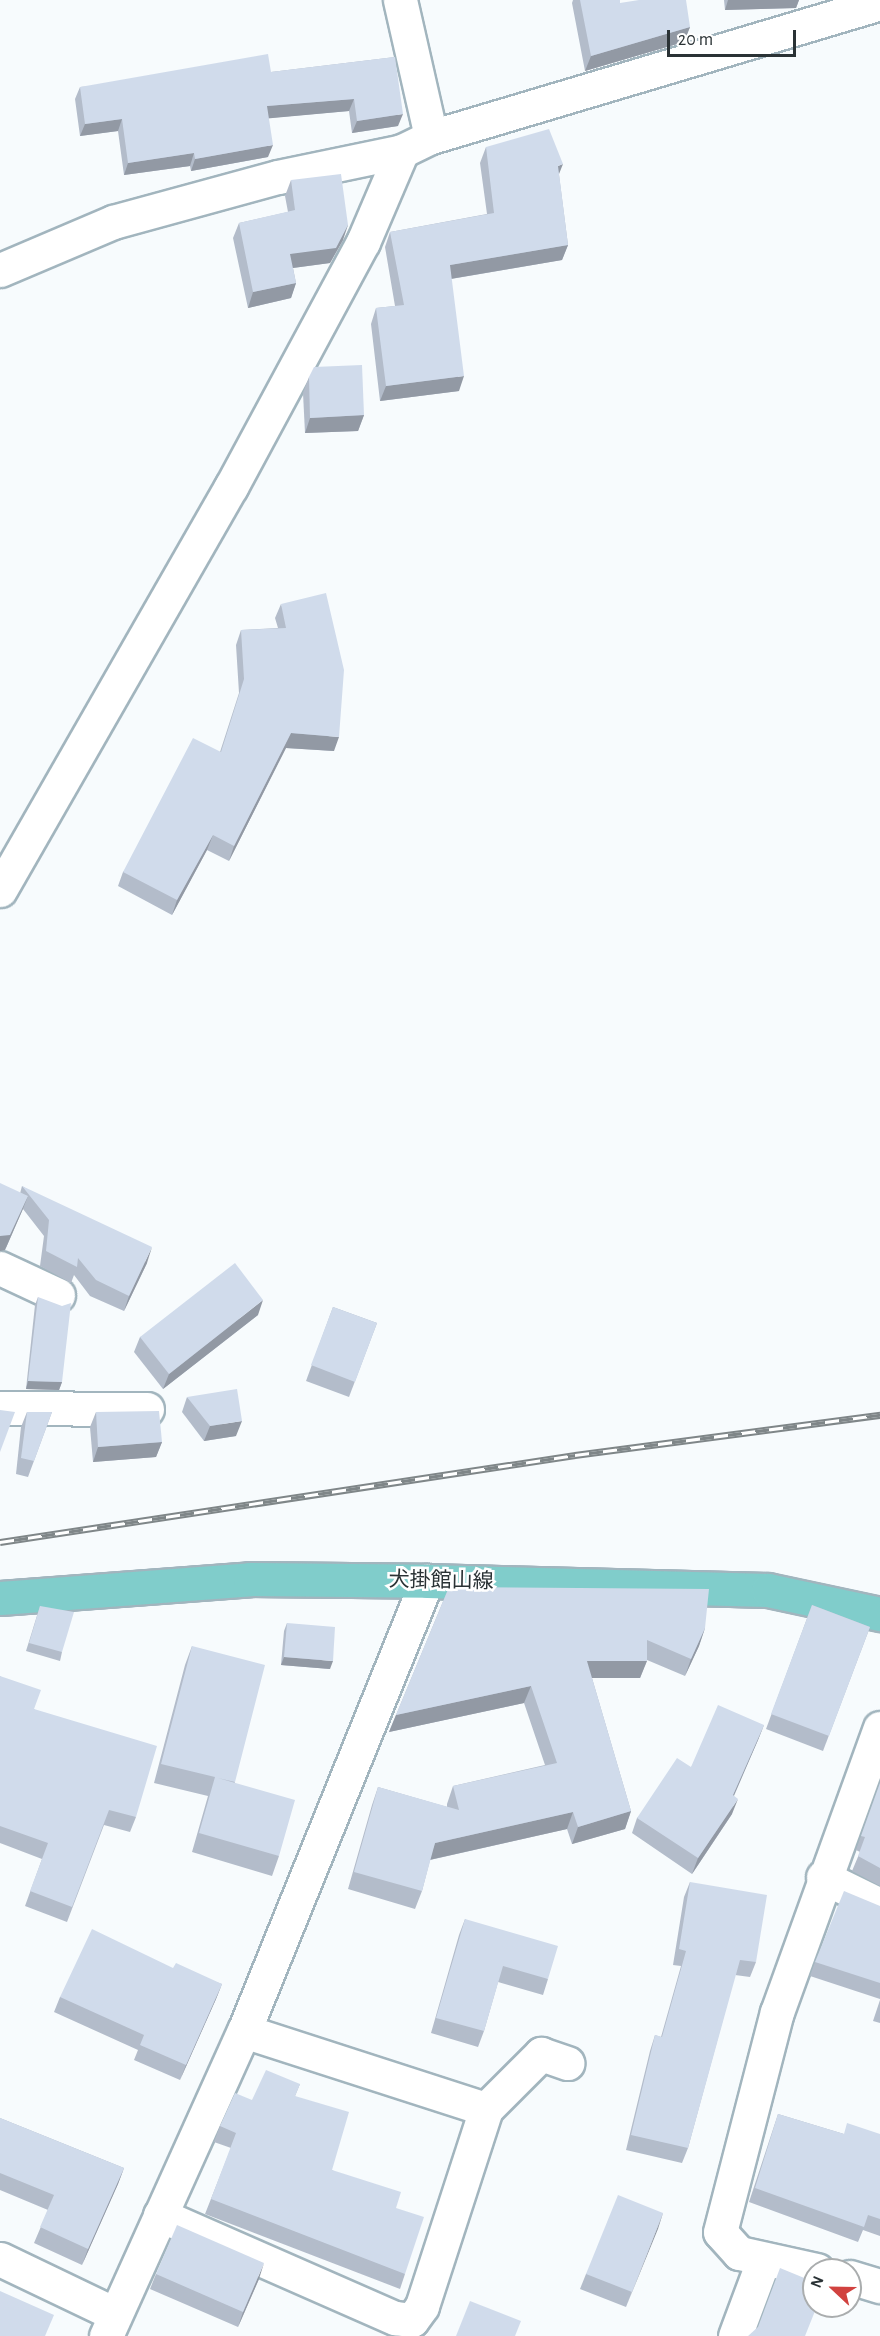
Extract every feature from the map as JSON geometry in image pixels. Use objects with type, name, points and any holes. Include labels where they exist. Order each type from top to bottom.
[{"type":"main road","name":"犬掛館山線","points":[[0,1598],[250,1579],[427,1581],[768,1590],[880,1614]]},
{"type":"street","points":[[400,0],[431,137]]},
{"type":"street","points":[[0,270],[113,222],[278,177],[402,151],[431,137],[880,3]]},
{"type":"street","points":[[0,890],[247,457],[363,242],[402,151]]},
{"type":"street","points":[[0,1268],[58,1295]]},
{"type":"street","points":[[0,1408],[147,1409]]},
{"type":"street","points":[[0,2259],[110,2325],[244,2031],[427,1581]]},
{"type":"street","points":[[802,2268],[762,2261],[739,2253],[720,2232],[746,2119],[823,1877],[880,1728]]},
{"type":"street","points":[[823,1877],[880,1905]]},
{"type":"street","points":[[244,2031],[486,2109]]},
{"type":"street","points":[[160,2215],[395,2318],[412,2319],[422,2306],[486,2109],[541,2054],[567,2063]]},
{"type":"street","points":[[735,2336],[762,2261]]},
{"type":"street","points":[[862,2281],[880,2286]]},
{"type":"building","points":[[580,0],[620,0],[620,3],[639,0],[686,0],[690,27],[591,56]]},
{"type":"building","points":[[268,54],[271,72],[395,57],[403,114],[357,121],[354,99],[267,106],[273,145],[195,159],[194,153],[128,163],[122,119],[85,124],[80,87]]},
{"type":"building","points":[[549,129],[563,164],[558,166],[568,245],[450,265],[464,376],[386,386],[376,308],[404,305],[390,232],[494,213],[486,147]]},
{"type":"building","points":[[341,174],[348,225],[336,248],[290,254],[296,283],[253,292],[239,223],[295,210],[291,180]]},
{"type":"building","points":[[362,365],[364,415],[310,418],[309,377],[314,367]]},
{"type":"building","points":[[326,593],[344,670],[339,737],[291,733],[234,846],[213,835],[177,900],[123,872],[193,738],[221,752],[244,679],[241,630],[286,628],[281,604]]},
{"type":"building","points":[[0,1183],[28,1196],[10,1235],[0,1236]]},
{"type":"building","points":[[22,1186],[152,1247],[129,1296],[96,1280],[78,1258],[77,1267],[46,1251],[49,1220]]},
{"type":"building","points":[[235,1263],[263,1300],[169,1374],[140,1337]]},
{"type":"building","points":[[38,1297],[62,1306],[71,1303],[62,1382],[28,1381]]},
{"type":"building","points":[[333,1307],[377,1323],[355,1382],[311,1365]]},
{"type":"building","points":[[237,1389],[242,1421],[210,1426],[187,1397]]},
{"type":"building","points":[[0,1410],[15,1412],[0,1452]]},
{"type":"building","points":[[159,1411],[162,1442],[98,1447],[96,1412]]},
{"type":"building","points":[[27,1412],[52,1412],[34,1461],[21,1458]]},
{"type":"building","points":[[449,1587],[709,1589],[705,1628],[691,1659],[647,1640],[647,1661],[587,1661],[631,1811],[578,1827],[573,1812],[435,1843],[422,1891],[354,1872],[378,1787],[459,1810],[453,1786],[557,1763],[531,1686],[396,1715]]},
{"type":"building","points":[[812,1605],[870,1627],[829,1736],[771,1714]]},
{"type":"building","points":[[40,1606],[74,1612],[62,1652],[29,1643]]},
{"type":"building","points":[[287,1623],[335,1627],[333,1661],[284,1657]]},
{"type":"building","points":[[192,1646],[265,1665],[235,1782],[218,1778],[295,1800],[279,1856],[199,1833],[215,1777],[161,1764]]},
{"type":"building","points":[[0,1676],[41,1690],[34,1709],[157,1746],[136,1817],[109,1810],[72,1907],[30,1891],[48,1843],[0,1826]]},
{"type":"building","points":[[718,1705],[764,1725],[733,1795],[738,1799],[698,1858],[637,1818],[677,1758],[691,1767]]},
{"type":"building","points":[[880,1783],[880,1868],[858,1856],[865,1837],[861,1836]]},
{"type":"building","points":[[690,1882],[767,1895],[756,1962],[740,1960],[688,2148],[631,2135],[655,2035],[662,2037],[686,1951],[679,1949]]},
{"type":"building","points":[[844,1891],[880,1906],[880,1983],[815,1962]]},
{"type":"building","points":[[465,1919],[558,1946],[548,1979],[503,1966],[484,2031],[436,2018]]},
{"type":"building","points":[[92,1929],[173,1968],[176,1963],[222,1984],[186,2065],[140,2045],[144,2035],[60,1997]]},
{"type":"building","points":[[266,2070],[300,2084],[295,2096],[349,2112],[332,2170],[401,2192],[396,2208],[424,2217],[405,2274],[211,2199],[236,2133],[220,2126],[235,2093],[252,2100]]},
{"type":"building","points":[[778,2114],[844,2134],[847,2123],[880,2134],[880,2219],[868,2215],[864,2227],[755,2188]]},
{"type":"building","points":[[0,2118],[124,2168],[88,2249],[40,2227],[54,2195],[0,2173]]},
{"type":"building","points":[[618,2195],[663,2213],[632,2292],[586,2274]]},
{"type":"building","points":[[177,2225],[264,2263],[243,2312],[156,2274]]},
{"type":"building","points":[[780,2268],[802,2277],[802,2318],[812,2318],[805,2336],[748,2336],[758,2327]]},
{"type":"building","points":[[0,2291],[54,2315],[45,2336],[0,2336]]},
{"type":"building","points":[[470,2301],[521,2321],[515,2336],[456,2336]]},
{"type":"railway","points":[[0,1542],[575,1455],[880,1415]]}]
